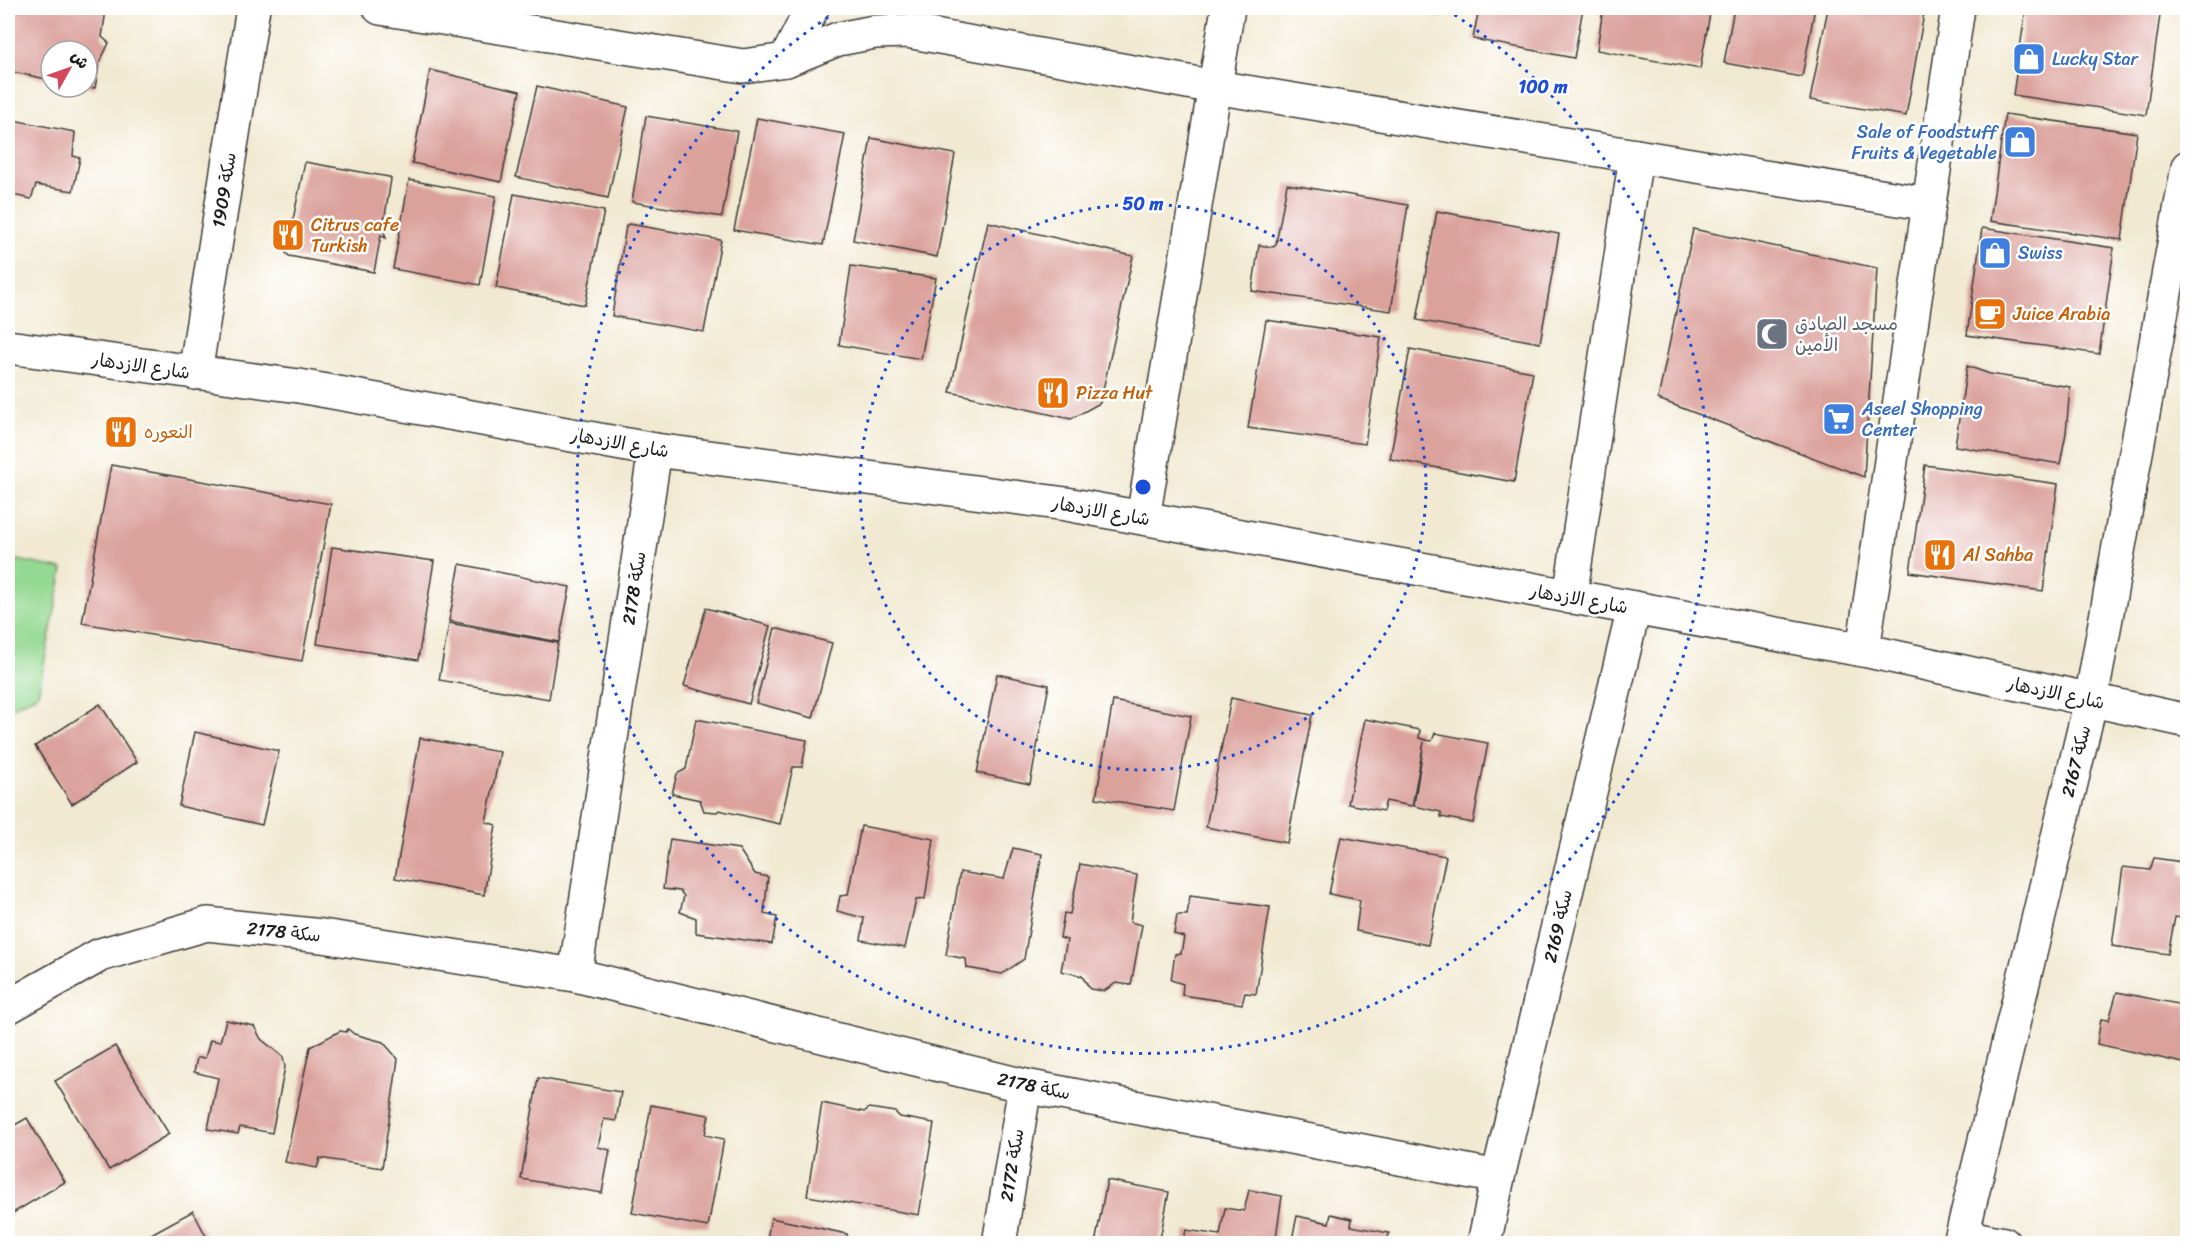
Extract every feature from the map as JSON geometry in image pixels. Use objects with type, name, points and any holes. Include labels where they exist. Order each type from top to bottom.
[{"type":"street","name":"سكة 1909","points":[[195,373],[253,8]]},
{"type":"street","points":[[380,8],[508,17],[743,66],[786,60],[838,39],[875,32],[907,31],[1215,87],[1929,204]]},
{"type":"street","points":[[786,60],[812,8]]},
{"type":"street","points":[[1143,518],[1228,8]]},
{"type":"street","points":[[1863,650],[1958,8]]},
{"type":"street","points":[[1570,597],[1636,156]]},
{"type":"street","name":"سكة 2167","points":[[1961,1240],[2091,700],[2187,167]]},
{"type":"street","name":"شارع الازدهار","points":[[8,347],[299,386],[655,450],[1066,504],[1863,650],[2187,721]]},
{"type":"street","name":"سكة 2178","points":[[575,975],[655,450]]},
{"type":"street","name":"سكة 2169","points":[[1484,1244],[1634,608]]},
{"type":"street","name":"سكة 2178","points":[[8,1007],[100,955],[207,924],[322,936],[575,975],[1025,1086],[1498,1177]]},
{"type":"street","name":"سكة 2172","points":[[999,1244],[1025,1086]]},
{"type":"street","points":[[1961,1240],[2004,1244]]},
{"type":"green space","points":[[8,558],[63,569],[38,694],[8,710]]},
{"type":"building","points":[[8,8],[106,10],[102,37],[109,43],[99,64],[99,39],[39,39],[39,77],[8,71]]},
{"type":"building","points":[[1398,8],[1439,8],[1437,15]]},
{"type":"building","points":[[1479,8],[1583,8],[1574,58],[1473,39]]},
{"type":"building","points":[[1603,8],[1711,8],[1700,69],[1597,50]]},
{"type":"building","points":[[1734,8],[1815,8],[1802,77],[1724,63]]},
{"type":"building","points":[[1828,8],[1925,8],[1906,116],[1810,100]]},
{"type":"building","points":[[2026,8],[2161,8],[2146,115],[2013,95]]},
{"type":"building","points":[[430,70],[520,91],[501,182],[412,163]]},
{"type":"building","points":[[537,86],[628,107],[608,198],[516,177]]},
{"type":"building","points":[[2005,114],[2137,133],[2122,240],[1990,221]]},
{"type":"building","points":[[646,116],[737,131],[722,217],[632,202]]},
{"type":"building","points":[[757,118],[845,134],[823,245],[734,230]]},
{"type":"building","points":[[8,119],[75,132],[73,156],[80,158],[73,191],[36,185],[31,199],[8,194]]},
{"type":"building","points":[[871,138],[955,154],[937,257],[853,240]]},
{"type":"building","points":[[305,162],[391,179],[383,228],[386,238],[381,235],[374,272],[289,256],[286,253]]},
{"type":"building","points":[[409,180],[496,196],[480,285],[393,269]]},
{"type":"building","points":[[1287,184],[1408,205],[1391,311],[1252,291],[1259,245],[1273,247],[1276,244]]},
{"type":"building","points":[[514,194],[604,211],[585,305],[496,288]]},
{"type":"building","points":[[1437,211],[1559,234],[1540,343],[1417,320]]},
{"type":"building","points":[[988,222],[1133,256],[1100,403],[1071,419],[950,392]]},
{"type":"building","points":[[629,224],[721,240],[704,332],[612,316],[626,226]]},
{"type":"building","points":[[1982,228],[2114,248],[2099,354],[1967,335]]},
{"type":"building","name":"مسجد الصادق الأمين","points":[[1693,229],[1877,268],[1864,477],[1658,399]]},
{"type":"building","points":[[851,266],[936,278],[921,359],[839,345]]},
{"type":"building","points":[[1266,320],[1381,337],[1365,444],[1248,428]]},
{"type":"building","points":[[1410,349],[1533,372],[1514,482],[1390,459]]},
{"type":"building","points":[[1967,366],[1990,374],[2070,387],[2066,433],[2060,464],[1955,446]]},
{"type":"building","points":[[111,465],[331,504],[302,661],[82,623]]},
{"type":"building","points":[[1925,465],[2058,484],[2043,591],[1910,572]]},
{"type":"building","points":[[332,547],[434,561],[418,660],[317,644]]},
{"type":"building","points":[[460,564],[570,587],[559,642],[449,621]]},
{"type":"building","points":[[706,608],[770,626],[749,704],[684,686]]},
{"type":"building","points":[[449,623],[558,643],[549,699],[439,680]]},
{"type":"building","points":[[775,628],[832,643],[813,718],[756,703]]},
{"type":"building","points":[[997,674],[1049,685],[1030,784],[977,773]]},
{"type":"building","points":[[1231,698],[1312,715],[1287,843],[1206,827]]},
{"type":"building","points":[[1113,701],[1191,716],[1174,811],[1096,798]]},
{"type":"building","points":[[100,704],[137,762],[72,804],[35,746]]},
{"type":"building","points":[[696,719],[807,740],[802,767],[793,767],[780,824],[719,810],[717,812],[704,811],[700,800],[672,794],[677,774],[686,769]]},
{"type":"building","points":[[1365,719],[1420,730],[1419,738],[1426,740],[1432,741],[1435,733],[1488,743],[1473,823],[1441,817],[1441,812],[1414,806],[1424,742],[1412,806],[1386,801],[1383,811],[1348,804]]},
{"type":"building","points":[[195,732],[279,751],[262,825],[179,806]]},
{"type":"building","points":[[420,738],[500,752],[486,822],[496,825],[484,895],[395,878]]},
{"type":"building","points":[[861,826],[934,839],[925,899],[916,900],[905,948],[861,940],[864,918],[837,911],[840,896],[848,895]]},
{"type":"building","points":[[1341,837],[1446,856],[1428,945],[1356,931],[1360,900],[1329,894]]},
{"type":"building","points":[[670,839],[739,849],[755,874],[768,877],[764,914],[777,917],[772,944],[696,933],[696,918],[680,912],[684,896],[680,891],[663,889]]},
{"type":"building","points":[[1013,848],[1042,854],[1024,959],[1002,974],[967,968],[966,959],[946,955],[960,872],[1004,879]]},
{"type":"building","points":[[2154,858],[2182,862],[2181,874],[2188,877],[2182,918],[2175,917],[2168,954],[2112,946],[2123,867],[2150,870]]},
{"type":"building","points":[[1080,864],[1137,875],[1130,922],[1142,925],[1131,985],[1116,983],[1104,991],[1090,989],[1082,976],[1061,971],[1067,940],[1060,938],[1064,913],[1070,914]]},
{"type":"building","points":[[1190,896],[1270,907],[1256,994],[1245,993],[1242,1004],[1182,995],[1183,984],[1171,980],[1175,954],[1181,953],[1184,937],[1174,934],[1177,915],[1187,915]]},
{"type":"building","points":[[2117,992],[2188,1006],[2188,1064],[2097,1044],[2101,1019],[2109,1020]]},
{"type":"building","points":[[226,1020],[254,1026],[261,1039],[283,1057],[285,1067],[272,1133],[240,1127],[238,1134],[208,1129],[218,1078],[194,1072],[197,1058],[205,1058],[210,1040],[220,1042]]},
{"type":"building","points":[[348,1029],[354,1034],[383,1042],[398,1059],[382,1168],[320,1158],[317,1168],[285,1162],[310,1047],[340,1031],[346,1032]]},
{"type":"building","points":[[115,1046],[169,1134],[109,1170],[55,1081]]},
{"type":"building","points":[[538,1078],[621,1092],[616,1121],[604,1119],[598,1147],[610,1150],[602,1193],[521,1179]]},
{"type":"building","points":[[822,1103],[864,1112],[869,1108],[895,1112],[900,1117],[934,1123],[919,1215],[807,1196]]},
{"type":"building","points":[[651,1105],[709,1115],[705,1135],[724,1139],[708,1227],[632,1213]]},
{"type":"building","points":[[27,1118],[65,1182],[8,1216],[8,1129]]},
{"type":"building","points":[[1107,1180],[1169,1192],[1159,1244],[1095,1244]]},
{"type":"building","points":[[1249,1190],[1282,1196],[1275,1244],[1183,1244],[1186,1230],[1220,1235],[1225,1208],[1244,1211]]},
{"type":"building","points":[[193,1211],[210,1244],[133,1244]]},
{"type":"building","points":[[1331,1214],[1352,1219],[1351,1226],[1389,1233],[1387,1244],[1291,1244],[1297,1216],[1329,1223]]},
{"type":"building","points":[[771,1218],[847,1234],[848,1240],[859,1244],[766,1244]]},
{"type":"place","name":"Lucky Star","points":[[2029,59]]},
{"type":"place","name":"Sale of Foodstuff Fruits & Vegetable","points":[[2020,142]]},
{"type":"place","name":"Citrus cafe Turkish","points":[[288,235]]},
{"type":"place","name":"Swiss","points":[[1995,253]]},
{"type":"place","name":"Juice Arabia","points":[[1990,314]]},
{"type":"place","name":"مسجد الصادق الأمين","points":[[1772,334]]},
{"type":"place","name":"Pizza Hut","points":[[1053,393]]},
{"type":"place","name":"Aseel Shopping Center","points":[[1839,419]]},
{"type":"place","name":"النعوره","points":[[121,432]]},
{"type":"place","name":"Al Sahba","points":[[1940,555]]}]
